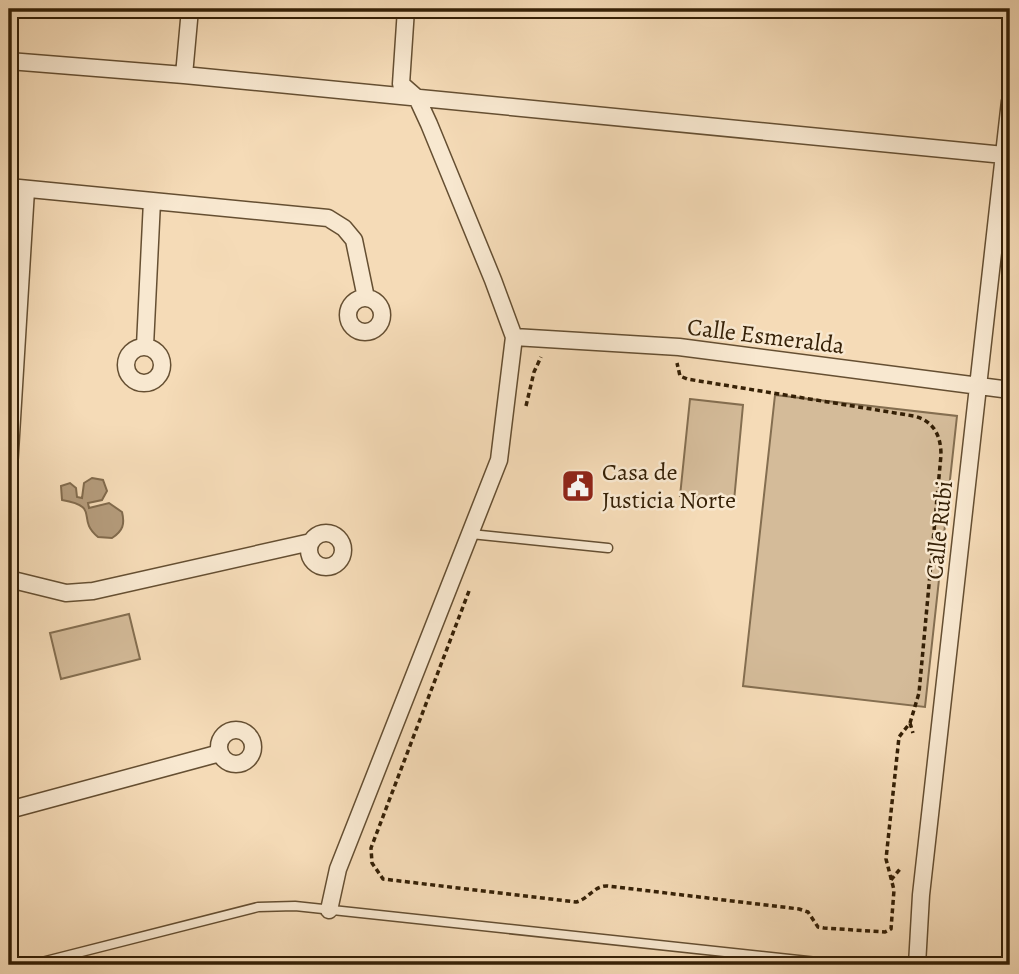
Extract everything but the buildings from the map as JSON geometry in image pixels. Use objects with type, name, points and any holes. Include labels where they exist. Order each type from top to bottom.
[{"type":"street","points":[[184,75],[190,9]]},
{"type":"street","points":[[329,910],[338,869],[499,460],[514,337],[417,98],[401,85],[406,9]]},
{"type":"street","points":[[9,61],[184,75],[1004,155]]},
{"type":"street","name":"Calle Rubi","points":[[917,965],[921,895],[1010,100]]},
{"type":"street","points":[[9,187],[328,218],[344,228],[354,240],[366,298]]},
{"type":"street","points":[[9,468],[26,190]]},
{"type":"street","points":[[145,346],[152,201]]},
{"type":"street","name":"Calle Esmeralda","points":[[514,337],[679,347],[1010,390]]},
{"type":"street","points":[[9,579],[66,593],[93,591],[311,542]]},
{"type":"street","points":[[9,565],[9,603]]},
{"type":"street","points":[[9,810],[220,753]]},
{"type":"lane","points":[[471,534],[608,548]]},
{"type":"lane","points":[[30,965],[258,907],[295,906],[845,965]]},
{"type":"path","points":[[470,587],[371,848],[372,863],[383,879],[576,902],[583,900],[599,886],[608,886],[799,909],[808,912],[818,927],[885,932],[891,929],[894,890],[886,859],[899,737],[910,723],[919,693],[941,455],[938,434],[927,422],[914,416],[683,378],[676,368],[679,347]]},
{"type":"path","points":[[525,409],[536,365],[539,359],[548,353]]},
{"type":"path","points":[[910,723],[913,733]]},
{"type":"path","points":[[891,880],[900,869]]},
{"type":"shaded area","points":[[775,395],[957,416],[925,707],[743,686]]},
{"type":"shaded area","points":[[690,399],[743,405],[734,501],[680,496]]},
{"type":"shaded area","points":[[92,478],[103,480],[107,491],[102,500],[88,503],[89,508],[109,503],[122,512],[122,527],[112,538],[98,537],[88,524],[85,510],[62,500],[61,486],[70,483],[76,488],[77,497],[82,498],[84,483]]},
{"type":"shaded area","points":[[129,614],[140,659],[61,679],[50,633]]},
{"type":"place","name":"Casa de Justicia Norte","points":[[578,486]]}]
